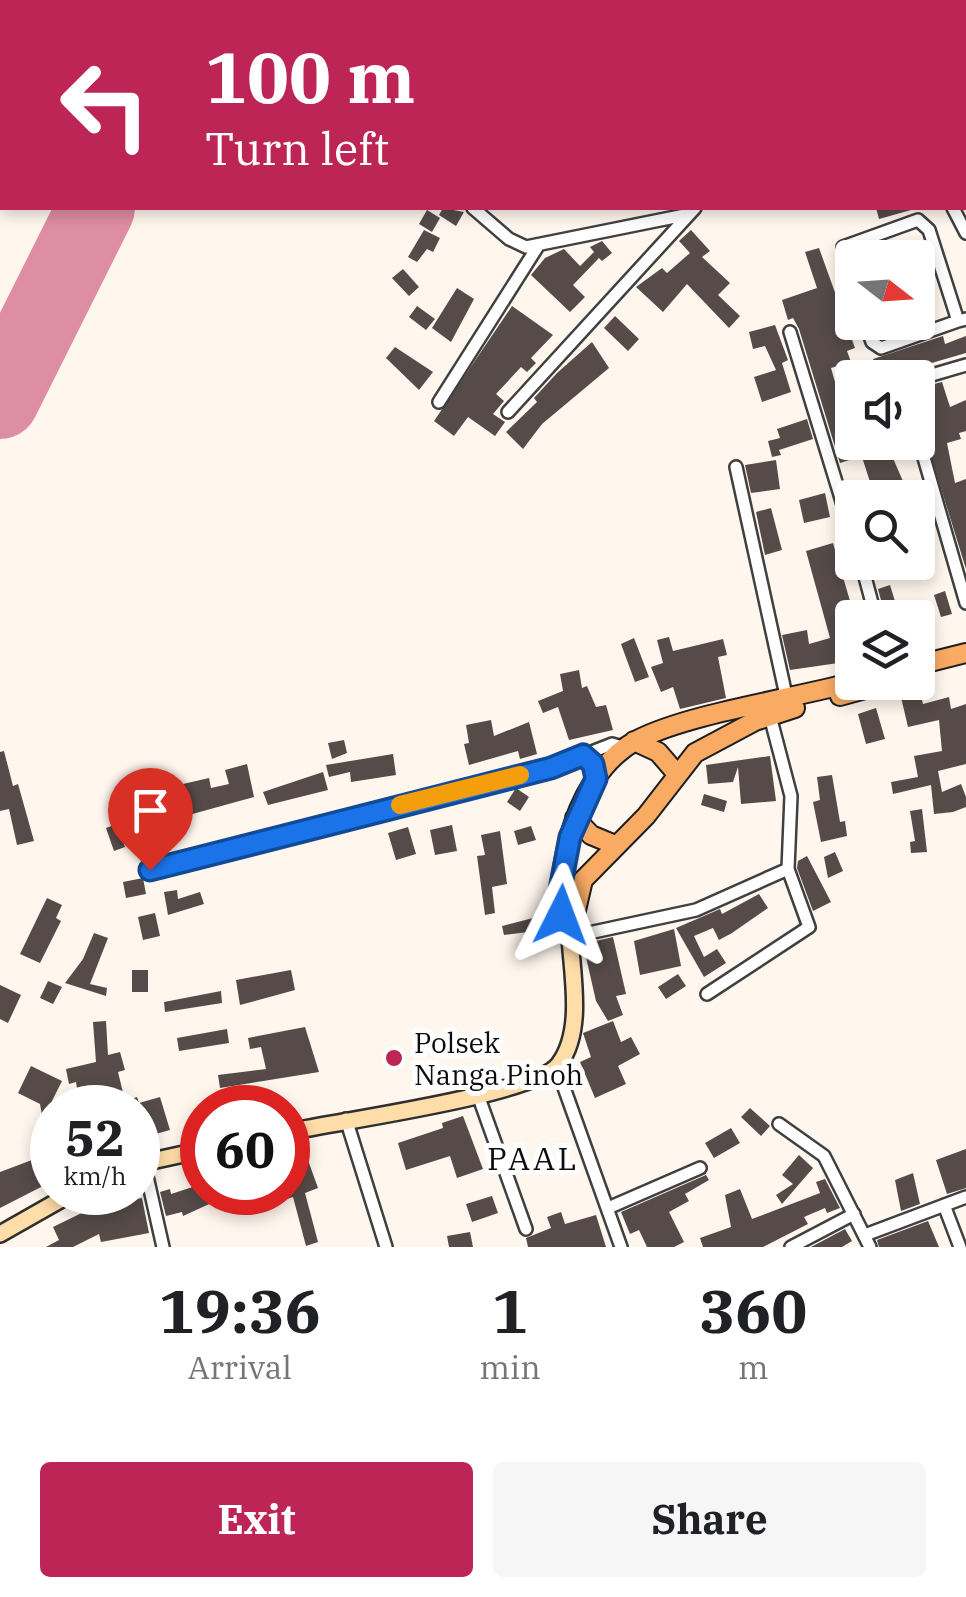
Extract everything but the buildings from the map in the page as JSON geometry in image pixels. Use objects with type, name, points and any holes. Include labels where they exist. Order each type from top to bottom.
[{"type":"main road","points":[[935,661],[966,653]]},
{"type":"main road","points":[[935,672],[966,664]]},
{"type":"main road","points":[[310,1127],[530,1083],[557,1068],[573,1018],[570,937],[559,895],[575,818],[596,779],[630,745],[835,687]]},
{"type":"main road","points":[[570,937],[582,880],[646,816],[677,774],[712,741],[770,716],[835,698]]},
{"type":"main road","points":[[630,745],[658,752],[677,774]]},
{"type":"main road","points":[[575,818],[591,835],[616,844]]},
{"type":"main road","points":[[0,1234],[33,1215]]},
{"type":"street","points":[[474,210],[515,243],[538,246],[690,211]]},
{"type":"street","points":[[955,210],[966,233]]},
{"type":"street","points":[[508,412],[658,251],[690,211]]},
{"type":"street","points":[[862,240],[918,220],[933,240]]},
{"type":"street","points":[[439,402],[519,282],[538,246]]},
{"type":"street","points":[[935,246],[962,320],[935,329]]},
{"type":"street","points":[[790,332],[835,480]]},
{"type":"street","points":[[871,340],[881,348],[904,340]]},
{"type":"street","points":[[935,374],[966,365]]},
{"type":"street","points":[[925,460],[966,603]]},
{"type":"street","points":[[736,467],[787,700]]},
{"type":"street","points":[[707,994],[809,927],[788,868],[791,796],[770,716]]},
{"type":"street","points":[[150,870],[551,768],[612,744],[630,745]]},
{"type":"street","points":[[583,755],[593,764],[596,779]]},
{"type":"street","points":[[570,937],[696,910],[788,868]]},
{"type":"street","points":[[557,1068],[620,1247]]},
{"type":"street","points":[[478,1095],[526,1229]]},
{"type":"street","points":[[346,1120],[386,1247]]},
{"type":"street","points":[[779,1124],[818,1148],[868,1241],[966,1197]]},
{"type":"street","points":[[608,1208],[700,1168]]},
{"type":"street","points":[[944,1205],[960,1247]]},
{"type":"street","points":[[791,1247],[854,1214]]},
{"type":"street","points":[[155,1215],[163,1247]]},
{"type":"runway","points":[[0,400],[95,210]]},
{"type":"slow traffic","points":[[400,805],[520,775]]},
{"type":"place","name":"Polsek Nanga Pinoh","points":[[394,1058]]},
{"type":"district","name":"PAAL","points":[[533,1158]]},
{"type":"route","points":[[150,870],[551,768],[583,755],[593,764],[596,779],[575,818],[564,860],[559,895],[561,915]]}]
